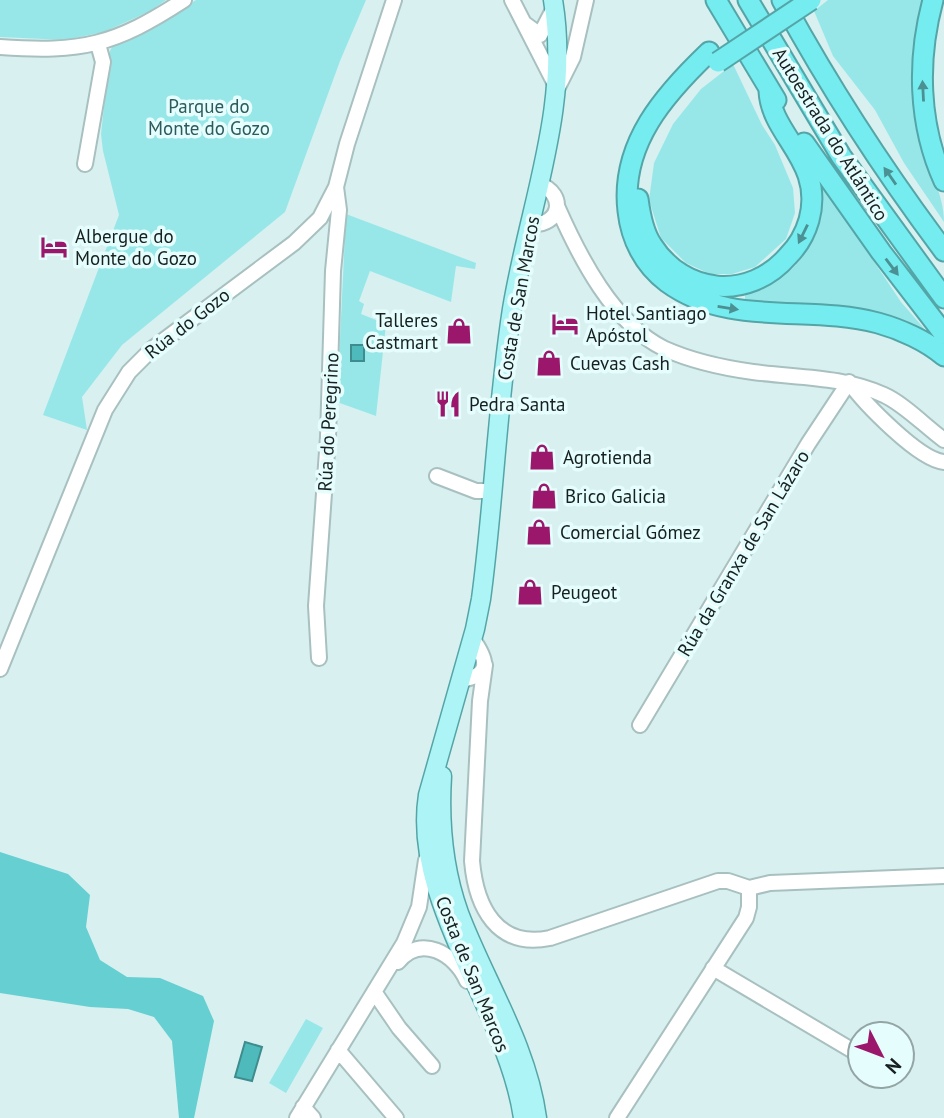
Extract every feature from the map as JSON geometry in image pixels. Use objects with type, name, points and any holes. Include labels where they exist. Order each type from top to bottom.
[{"type":"highway","points":[[716,0],[769,91],[833,186],[944,334]]},
{"type":"highway","name":"Autoestrada do Atlántico","points":[[748,0],[841,156],[944,298]]},
{"type":"highway","name":"Autoestrada do Atlántico","points":[[782,0],[812,56],[865,140],[944,251]]},
{"type":"highway","points":[[788,0],[675,85],[648,121],[632,161],[627,202],[630,228],[638,249],[656,274],[678,290],[712,306],[879,323],[906,333],[944,356]]},
{"type":"highway","points":[[769,91],[770,105],[798,151],[808,176],[810,218],[804,235],[779,267],[747,284],[704,285],[688,279],[651,245],[642,221],[638,200],[640,175],[657,127],[714,57],[811,0]]},
{"type":"highway","points":[[933,0],[922,49],[922,91],[926,123],[944,181]]},
{"type":"main road","name":"Costa de San Marcos","points":[[523,1118],[515,1080],[497,1028],[446,914],[436,883],[428,839],[427,804],[466,679],[481,599],[508,339],[557,89],[558,47],[554,3]]},
{"type":"main road","name":"Costa de San Marcos","points":[[443,748],[440,817],[449,879],[466,930],[521,1054],[531,1084],[537,1118]]},
{"type":"street","points":[[0,47],[64,49],[98,44],[150,21],[184,0]]},
{"type":"street","name":"Rúa do Gozo","points":[[0,668],[105,410],[120,384],[140,360],[168,335],[309,230],[327,208],[336,187],[347,144],[394,0]]},
{"type":"street","points":[[512,0],[521,21],[538,42],[557,89]]},
{"type":"street","points":[[557,89],[573,57],[586,0]]},
{"type":"street","points":[[538,42],[554,3]]},
{"type":"street","points":[[538,42],[558,47]]},
{"type":"street","points":[[85,164],[103,62],[98,44]]},
{"type":"street","points":[[539,184],[551,191],[556,198],[566,229],[607,299],[646,336],[664,348],[703,362],[753,372],[849,382],[887,396],[944,440]]},
{"type":"street","name":"Rúa do Peregrino","points":[[318,658],[316,606],[328,437],[333,271],[339,210],[336,187]]},
{"type":"street","points":[[530,224],[549,222],[557,206]]},
{"type":"street","points":[[549,222],[566,229]]},
{"type":"street","points":[[849,382],[864,402],[911,444],[930,458],[944,463]]},
{"type":"street","name":"Rúa da Granxa de San Lázaro","points":[[640,725],[808,444],[849,382]]},
{"type":"street","points":[[437,476],[476,491],[493,491]]},
{"type":"street","points":[[466,679],[481,673],[485,665],[482,652],[472,638]]},
{"type":"street","name":"Costa de San Marcos","points":[[485,665],[480,701],[472,861],[474,882],[483,906],[498,927],[512,936],[530,940],[550,937],[718,881],[728,881],[749,888]]},
{"type":"street","name":"Costa de San Marcos","points":[[466,679],[480,701]]},
{"type":"street","points":[[384,979],[386,971],[404,943],[419,907],[424,886],[428,839]]},
{"type":"street","points":[[617,1118],[746,918],[749,888],[770,883],[944,876]]},
{"type":"street","points":[[313,1118],[300,1112],[374,993],[405,953],[428,948],[451,959],[463,972],[475,999],[497,1028]]},
{"type":"street","points":[[713,968],[846,1047]]},
{"type":"street","points":[[374,993],[399,1028],[432,1066]]},
{"type":"street","points":[[338,1050],[397,1118]]},
{"type":"green space","points":[[0,0],[166,0],[156,7],[168,10],[148,12],[104,32],[65,40],[0,37]]},
{"type":"green space","name":"Parque do Monte do Gozo","points":[[196,0],[366,0],[340,61],[285,212],[122,345],[82,397],[87,430],[43,415],[119,215],[101,134],[110,51],[112,47],[142,34]]},
{"type":"green space","points":[[828,0],[923,0],[916,54],[916,109],[922,145],[939,192],[944,222],[904,163],[875,110],[833,56],[814,11]]},
{"type":"green space","points":[[733,64],[762,125],[775,145],[793,188],[795,213],[786,239],[755,267],[732,274],[710,274],[686,263],[661,238],[649,200],[654,163],[673,124],[701,89]]},
{"type":"green space","points":[[819,184],[835,203],[901,302],[935,341],[907,322],[884,314],[745,300],[745,292],[782,276],[795,266],[804,254],[816,223]]},
{"type":"green space","points":[[346,214],[476,263],[475,269],[456,266],[451,302],[370,271],[359,301],[364,304],[361,314],[386,324],[376,416],[337,402]]},
{"type":"green space","points":[[306,1019],[323,1028],[286,1093],[269,1083]]},
{"type":"shaded area","points":[[351,345],[364,345],[364,361],[351,361]]},
{"type":"shaded area","points":[[0,852],[68,874],[90,895],[86,927],[100,960],[127,977],[160,978],[203,996],[214,1021],[194,1118],[179,1118],[172,1041],[154,1017],[128,1009],[90,1007],[0,993]]},
{"type":"shaded area","points":[[245,1042],[262,1047],[252,1081],[235,1077]]},
{"type":"place","name":"Albergue do Monte do Gozo","points":[[54,247]]},
{"type":"place","name":"Hotel Santiago Apóstol","points":[[565,324]]},
{"type":"place","name":"Talleres Castmart","points":[[459,331]]},
{"type":"place","name":"Cuevas Cash","points":[[549,363]]},
{"type":"place","name":"Pedra Santa","points":[[448,404]]},
{"type":"place","name":"Agrotienda","points":[[542,457]]},
{"type":"place","name":"Brico Galicia","points":[[544,496]]},
{"type":"place","name":"Comercial Gómez","points":[[539,532]]},
{"type":"place","name":"Peugeot","points":[[530,592]]}]
